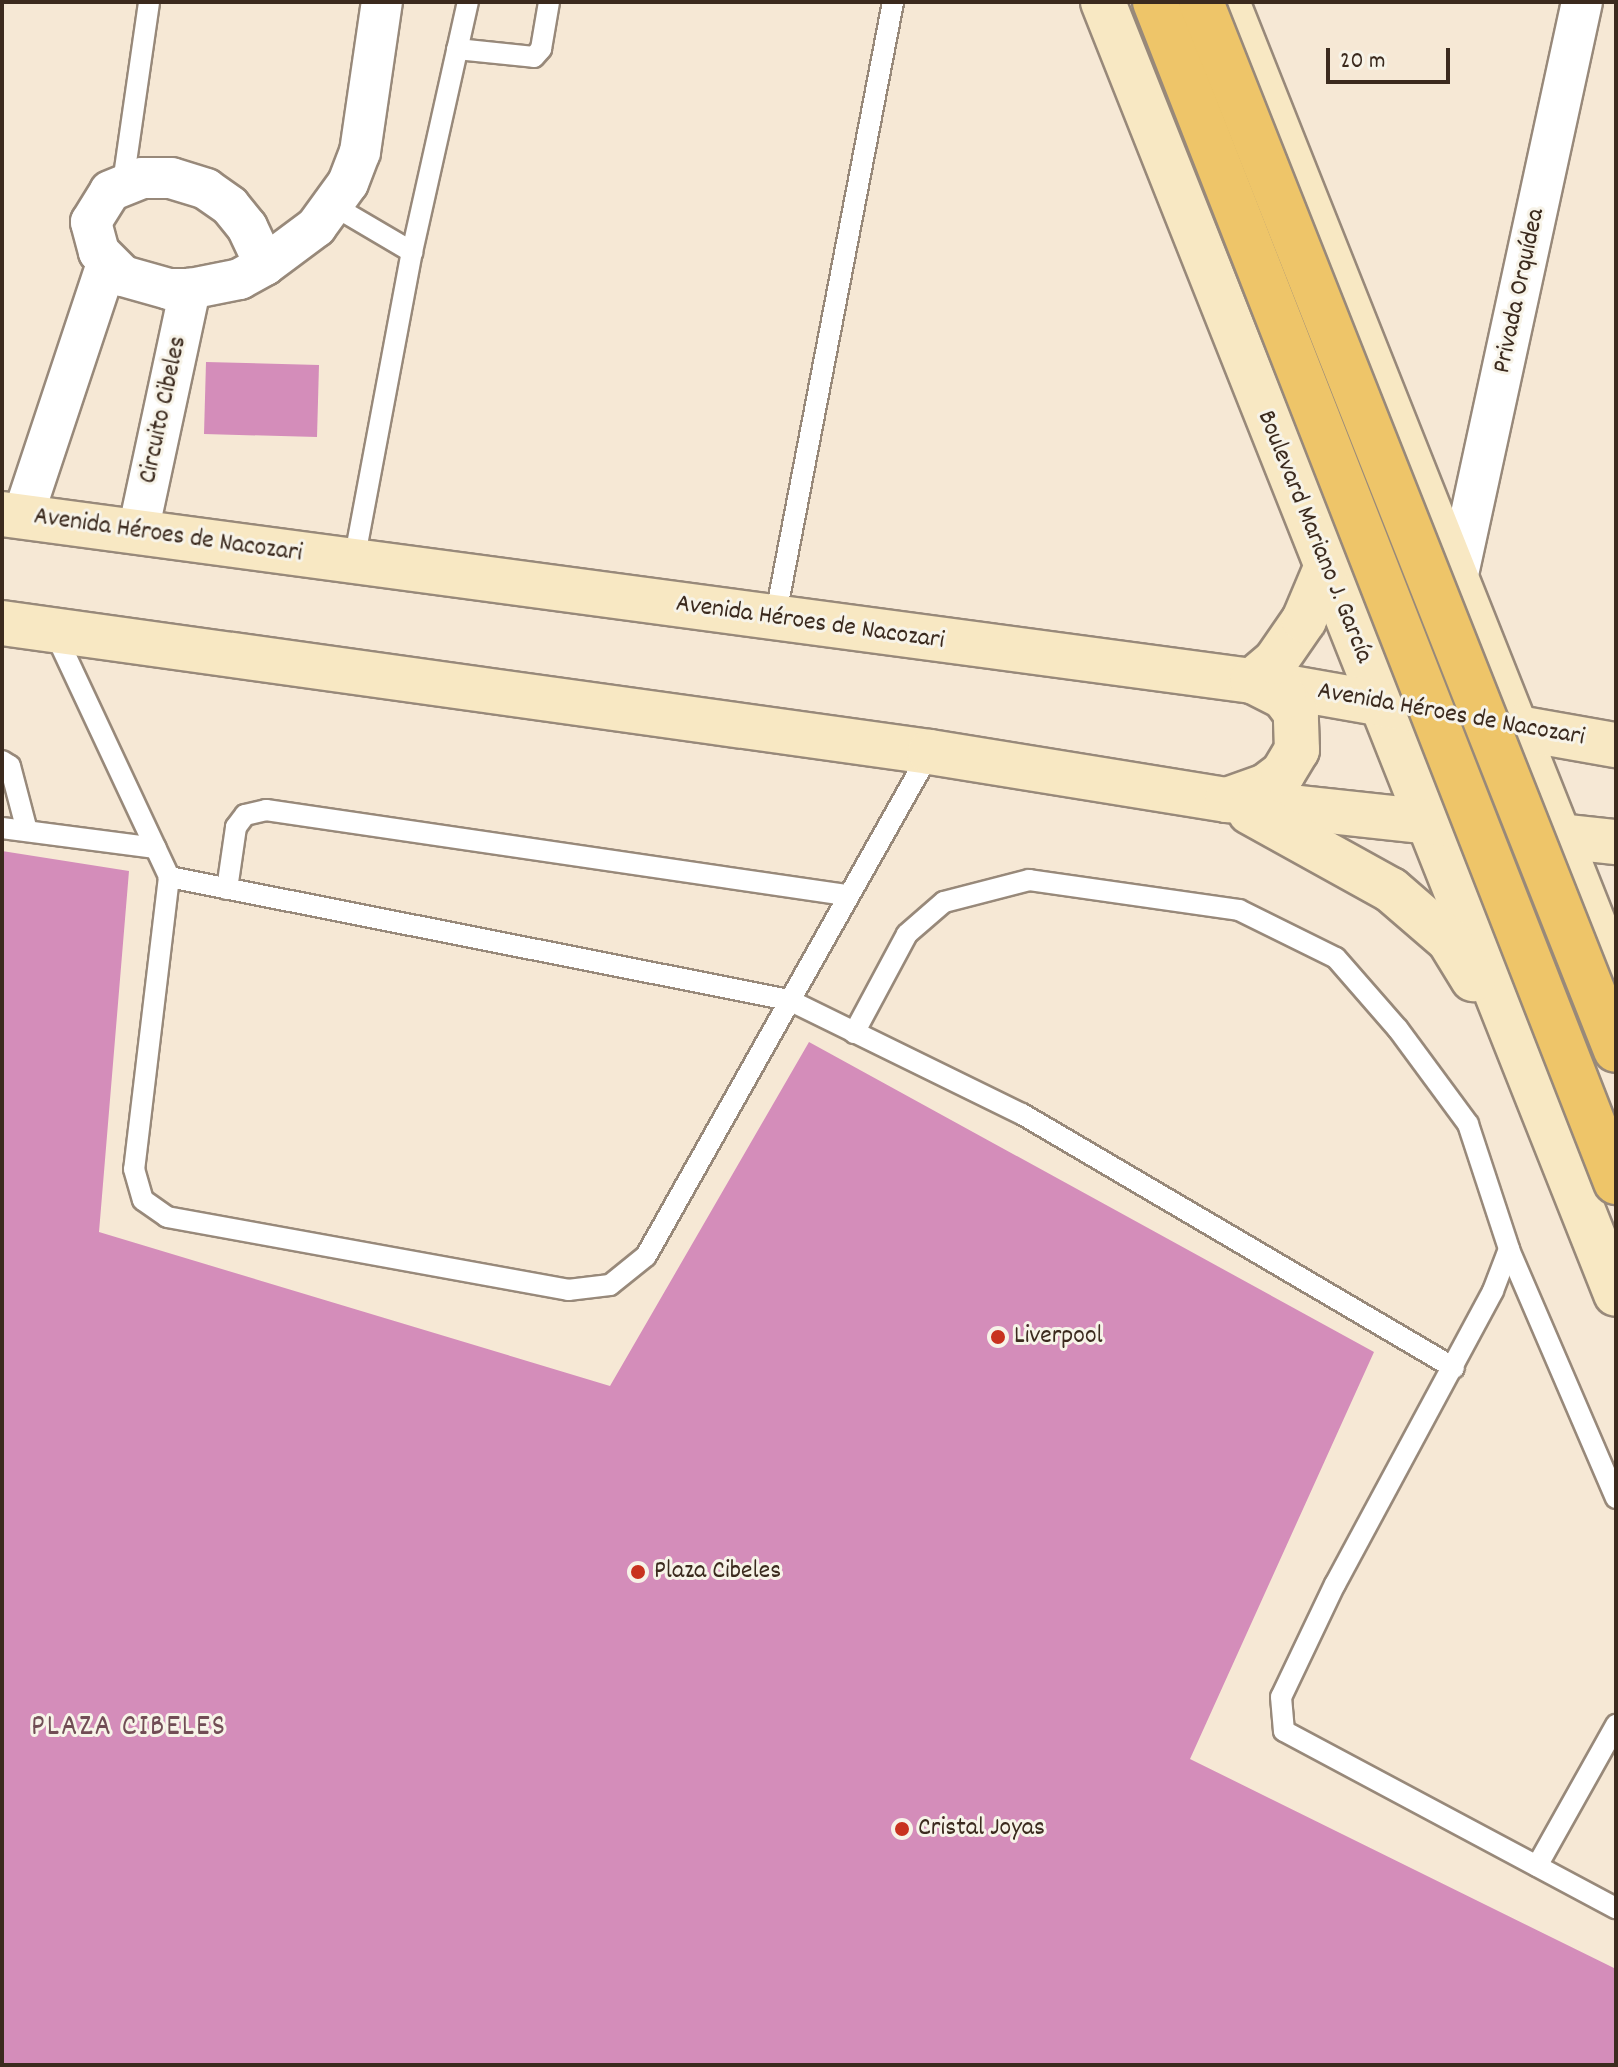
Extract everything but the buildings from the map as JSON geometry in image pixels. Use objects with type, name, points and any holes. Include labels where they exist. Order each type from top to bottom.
[{"type":"main road","name":"Boulevard Mariano J. García","points":[[1103,2],[1616,1294]]},
{"type":"main road","points":[[1155,2],[1616,1182]]},
{"type":"main road","points":[[1201,2],[1616,1050]]},
{"type":"main road","points":[[1227,2],[1616,980]]},
{"type":"main road","points":[[1163,154],[1268,105]]},
{"type":"main road","name":"Avenida Héroes de Nacozari","points":[[13,515],[1252,681],[1515,724],[1616,745]]},
{"type":"main road","points":[[1227,800],[1266,786],[1283,773],[1297,750],[1296,713],[1284,697],[1252,681],[1275,662],[1304,620],[1326,568]]},
{"type":"main road","points":[[2,623],[930,752],[1227,800],[1616,842]]},
{"type":"main road","points":[[1227,800],[1391,890],[1449,940],[1519,1054]]},
{"type":"street","points":[[265,265],[247,227],[206,189],[171,178],[123,183],[100,200],[91,222],[93,239],[107,264],[143,285],[190,289],[240,279],[265,265],[316,227],[334,206],[360,152],[382,2]]},
{"type":"street","name":"Privada Orquídea","points":[[1457,579],[1582,2]]},
{"type":"street","points":[[13,515],[107,264]]},
{"type":"street","name":"Circuito Cibeles","points":[[138,532],[190,289]]},
{"type":"lane","points":[[123,183],[149,2]]},
{"type":"lane","points":[[354,561],[412,252],[468,2]]},
{"type":"lane","points":[[457,49],[534,57],[541,49],[549,2]]},
{"type":"lane","points":[[775,619],[893,2]]},
{"type":"lane","points":[[334,206],[412,252]]},
{"type":"lane","points":[[54,631],[169,877],[134,1169],[143,1200],[167,1217],[568,1290],[610,1285],[646,1256],[846,895],[930,752]]},
{"type":"lane","points":[[2,761],[10,766],[27,831]]},
{"type":"lane","points":[[227,889],[236,827],[245,815],[266,810],[846,895]]},
{"type":"lane","points":[[2,828],[156,848]]},
{"type":"lane","points":[[169,877],[789,1000],[1022,1114],[1454,1368]]},
{"type":"lane","points":[[854,1033],[907,934],[944,902],[1029,880],[1239,910],[1336,958],[1398,1029],[1468,1124],[1509,1249],[1616,1498]]},
{"type":"lane","points":[[1509,1249],[1454,1368],[1340,1573],[1287,1683],[1281,1697],[1284,1731],[1616,1908]]},
{"type":"lane","points":[[1537,1866],[1616,1725]]},
{"type":"place","name":"Liverpool","points":[[998,1337]]},
{"type":"place","name":"Plaza Cibeles","points":[[638,1572]]},
{"type":"place","name":"Cristal Joyas","points":[[902,1829]]},
{"type":"district","name":"PLAZA CIBELES","points":[[129,1729]]}]
